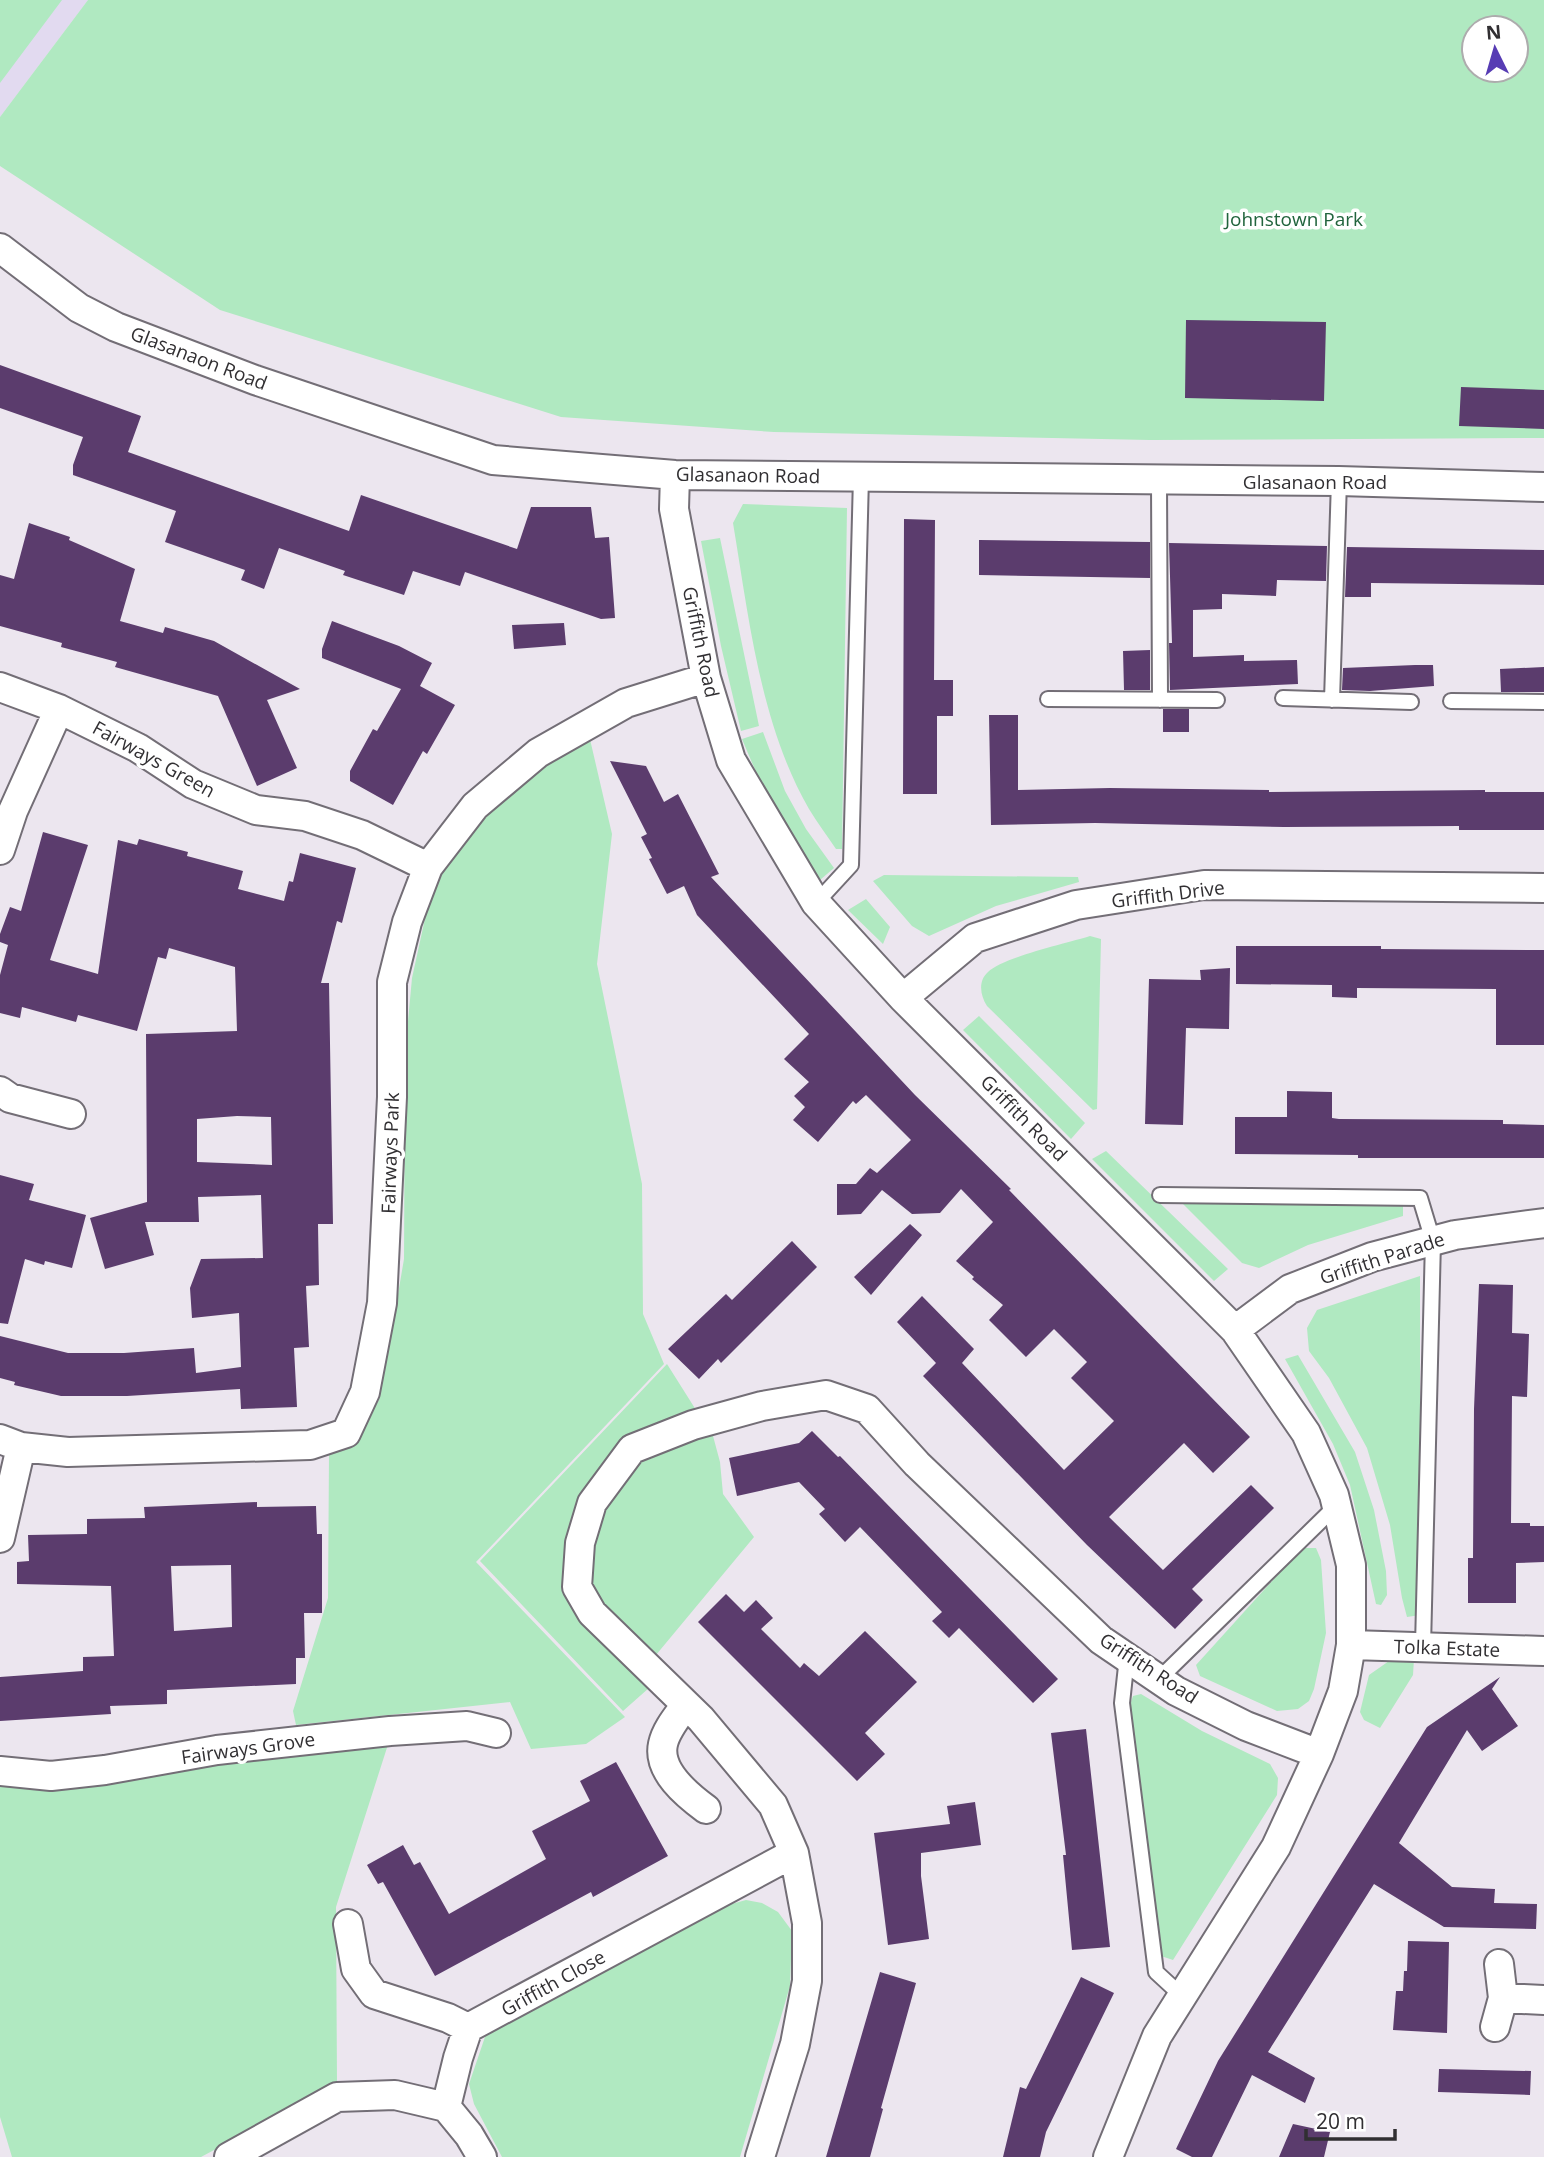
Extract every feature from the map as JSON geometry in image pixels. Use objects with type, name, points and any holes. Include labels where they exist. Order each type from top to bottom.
[{"type":"street","name":"Glasanaon Road","points":[[0,248],[79,307],[116,327],[255,380],[493,460],[675,475],[1339,481],[1544,487]]},
{"type":"street","name":"Griffith Road","points":[[675,475],[674,509],[706,678],[731,760],[816,903],[903,998],[1235,1330],[1306,1433],[1337,1505],[1351,1565],[1351,1645],[1343,1691],[1319,1754],[1276,1847],[1157,2036],[1108,2157]]},
{"type":"street","name":"Fairways Park","points":[[10,1443],[68,1452],[310,1445],[346,1433],[365,1392],[382,1303],[392,1097],[392,982],[407,922],[428,867],[475,806],[538,753],[626,703],[706,678]]},
{"type":"street","name":"Fairways Green","points":[[0,687],[60,709],[138,748],[193,784],[256,810],[304,816],[362,835],[428,867]]},
{"type":"street","points":[[0,850],[13,811],[60,709]]},
{"type":"street","name":"Griffith Drive","points":[[903,998],[975,938],[1076,905],[1204,885],[1544,888]]},
{"type":"street","points":[[0,1091],[10,1098],[71,1114]]},
{"type":"street","name":"Griffith Parade","points":[[1235,1330],[1290,1289],[1372,1257],[1455,1235],[1544,1223]]},
{"type":"street","name":"Griffith Road","points":[[685,1706],[592,1613],[578,1587],[580,1543],[592,1503],[632,1448],[693,1425],[762,1406],[825,1395],[867,1409],[917,1464],[1101,1640],[1176,1691],[1246,1726],[1319,1754]]},
{"type":"street","points":[[0,1538],[10,1443]]},
{"type":"street","name":"Tolka Estate","points":[[1351,1645],[1544,1651]]},
{"type":"street","points":[[706,1808],[683,1792],[665,1763],[663,1745],[685,1706],[701,1720],[773,1805],[794,1853],[807,1923],[807,1981],[795,2044],[760,2157]]},
{"type":"street","name":"Fairways Grove","points":[[0,1771],[51,1776],[217,1750],[390,1731],[467,1726],[496,1733]]},
{"type":"street","name":"Griffith Close","points":[[468,2028],[794,1853]]},
{"type":"street","points":[[348,1924],[356,1969],[374,1994],[448,2018],[468,2028],[446,2107]]},
{"type":"street","points":[[1495,2027],[1503,1998],[1499,1964]]},
{"type":"street","points":[[1503,1998],[1544,2000]]},
{"type":"street","points":[[229,2157],[337,2097],[395,2095],[446,2107],[469,2135],[482,2157]]},
{"type":"lane","points":[[816,903],[852,866],[861,477]]},
{"type":"lane","points":[[1159,481],[1160,700]]},
{"type":"lane","points":[[1332,700],[1339,481]]},
{"type":"lane","points":[[1283,698],[1411,702]]},
{"type":"lane","points":[[1048,699],[1217,700]]},
{"type":"lane","points":[[1451,701],[1544,702]]},
{"type":"lane","points":[[1160,1195],[1420,1198],[1433,1241],[1423,1646]]},
{"type":"lane","points":[[1159,1679],[1337,1505]]},
{"type":"lane","points":[[1127,1657],[1122,1703],[1156,1972],[1182,1996]]},
{"type":"shaded area","points":[[0,0],[88,0],[0,117]]},
{"type":"green space","points":[[0,0],[62,0],[0,83]]},
{"type":"green space","name":"Johnstown Park","points":[[88,0],[1544,0],[1544,438],[1150,440],[774,432],[561,417],[220,310],[0,166],[0,117]]},
{"type":"green space","points":[[743,504],[847,508],[842,849],[836,849],[809,809],[792,776],[768,706],[751,633],[733,523]]},
{"type":"green space","points":[[720,538],[759,726],[741,731],[701,541]]},
{"type":"green space","points":[[763,732],[785,791],[806,829],[834,868],[820,880],[785,831],[742,739]]},
{"type":"green space","points":[[589,735],[612,834],[597,964],[642,1184],[643,1314],[664,1364],[476,1562],[625,1717],[586,1744],[531,1749],[510,1702],[296,1725],[293,1711],[328,1598],[329,1455],[357,1439],[379,1400],[404,1259],[405,1054],[412,978],[435,873],[480,810],[542,762]]},
{"type":"green space","points":[[884,875],[1078,877],[1079,882],[996,906],[929,936],[912,926],[873,881]]},
{"type":"green space","points":[[866,899],[890,927],[883,944],[848,910]]},
{"type":"green space","points":[[1090,936],[1101,939],[1097,1109],[1093,1110],[987,1006],[981,988],[985,976],[996,966]]},
{"type":"green space","points":[[979,1016],[1085,1123],[1071,1139],[963,1030]]},
{"type":"green space","points":[[1106,1151],[1228,1269],[1214,1281],[1092,1159]]},
{"type":"green space","points":[[1180,1201],[1403,1202],[1403,1216],[1308,1245],[1259,1268],[1242,1263]]},
{"type":"green space","points":[[1420,1276],[1420,1615],[1407,1617],[1390,1525],[1367,1448],[1329,1378],[1309,1351],[1307,1328],[1317,1310]]},
{"type":"green space","points":[[1298,1355],[1355,1452],[1374,1510],[1386,1571],[1387,1595],[1381,1605],[1376,1604],[1350,1485],[1333,1444],[1285,1359]]},
{"type":"green space","points":[[667,1364],[696,1410],[709,1421],[720,1462],[723,1494],[754,1537],[646,1667],[658,1680],[623,1711],[480,1561]]},
{"type":"green space","points":[[1302,1548],[1316,1548],[1321,1560],[1326,1633],[1309,1701],[1298,1709],[1277,1711],[1200,1676],[1196,1665]]},
{"type":"green space","points":[[1414,1659],[1413,1675],[1380,1728],[1364,1720],[1360,1712],[1369,1675],[1389,1661]]},
{"type":"green space","points":[[1141,1694],[1202,1731],[1270,1764],[1278,1778],[1277,1795],[1173,1960],[1161,1956],[1130,1705],[1133,1696]]},
{"type":"green space","points":[[392,1732],[336,1907],[337,2084],[201,2157],[12,2157],[0,2117],[0,1772]]},
{"type":"green space","points":[[746,1900],[762,1903],[778,1912],[792,1931],[790,1986],[740,2157],[502,2157],[474,2104],[469,2084],[486,2034],[508,2018],[728,1905]]},
{"type":"building","points":[[1186,320],[1326,322],[1324,401],[1185,398]]},
{"type":"building","points":[[0,365],[141,416],[128,452],[349,531],[361,495],[517,549],[531,507],[591,507],[595,538],[609,537],[615,618],[601,619],[465,572],[460,586],[413,571],[404,595],[343,575],[345,571],[279,548],[264,589],[241,580],[245,570],[165,542],[176,511],[73,475],[73,465],[83,437],[0,408]]},
{"type":"building","points":[[1461,387],[1544,390],[1544,429],[1459,426]]},
{"type":"building","points":[[904,519],[935,520],[934,680],[953,680],[953,716],[937,716],[937,794],[903,794]]},
{"type":"building","points":[[29,523],[70,537],[69,540],[135,569],[120,621],[163,633],[165,627],[214,641],[300,689],[267,700],[297,768],[257,786],[218,696],[115,667],[117,662],[61,647],[62,643],[0,626],[0,575],[14,579]]},
{"type":"building","points":[[979,540],[1150,542],[1150,578],[979,575]]},
{"type":"building","points":[[1169,543],[1327,546],[1326,581],[1277,580],[1276,596],[1222,594],[1222,609],[1193,610],[1193,657],[1244,655],[1244,661],[1297,660],[1298,684],[1170,690],[1169,643],[1172,643]]},
{"type":"building","points":[[1347,547],[1544,550],[1544,585],[1371,583],[1371,597],[1345,597]]},
{"type":"building","points":[[332,621],[399,646],[432,663],[420,686],[455,705],[427,754],[423,751],[393,805],[350,781],[350,771],[373,729],[377,731],[401,689],[322,658],[322,649]]},
{"type":"building","points":[[564,623],[566,645],[514,649],[512,625]]},
{"type":"building","points":[[1150,650],[1150,690],[1124,690],[1123,651]]},
{"type":"building","points":[[1433,665],[1434,686],[1370,691],[1342,690],[1343,668]]},
{"type":"building","points":[[1544,667],[1544,692],[1501,692],[1500,669]]},
{"type":"building","points":[[1163,709],[1189,709],[1189,732],[1163,732]]},
{"type":"building","points":[[989,715],[1018,715],[1018,790],[1110,788],[1269,792],[1544,792],[1544,830],[1459,830],[1459,826],[1284,827],[1095,823],[991,825]]},
{"type":"building","points":[[610,761],[646,766],[664,802],[678,794],[719,874],[711,877],[915,1095],[1011,1189],[1009,1190],[1250,1437],[1213,1473],[1184,1443],[1109,1517],[1163,1570],[1251,1485],[1274,1508],[1192,1589],[1203,1600],[1175,1629],[1087,1545],[923,1376],[936,1363],[897,1322],[922,1296],[974,1349],[962,1363],[1064,1470],[1114,1421],[1071,1378],[1087,1362],[1054,1329],[1026,1357],[989,1320],[1003,1305],[972,1279],[974,1277],[956,1261],[993,1222],[961,1189],[940,1213],[912,1214],[882,1190],[861,1214],[837,1215],[837,1184],[856,1184],[870,1168],[877,1173],[911,1140],[866,1095],[856,1104],[853,1101],[818,1142],[793,1120],[805,1107],[794,1096],[809,1082],[784,1059],[809,1034],[697,915],[684,886],[667,894],[641,837],[647,834]]},
{"type":"building","points":[[43,832],[88,845],[50,960],[98,974],[118,840],[137,845],[139,839],[188,852],[187,856],[243,871],[238,889],[284,901],[289,881],[293,882],[300,853],[356,868],[342,923],[337,921],[321,983],[329,983],[333,1224],[318,1224],[319,1285],[306,1286],[309,1347],[294,1348],[297,1407],[241,1409],[240,1389],[127,1396],[61,1396],[14,1385],[15,1382],[0,1378],[0,1336],[68,1353],[124,1353],[194,1348],[196,1373],[241,1367],[239,1313],[192,1318],[190,1288],[201,1259],[263,1258],[261,1195],[198,1197],[199,1222],[145,1222],[154,1255],[105,1269],[90,1218],[147,1202],[146,1034],[237,1031],[235,967],[169,948],[166,959],[158,957],[137,1031],[78,1015],[76,1022],[22,1007],[20,1018],[0,1013],[0,975],[8,945],[0,942],[0,934],[10,907],[21,911]],"holes":[[[271,1117],[272,1165],[197,1162],[197,1119]]]},
{"type":"building","points":[[1236,946],[1544,950],[1544,1045],[1496,1045],[1496,989],[1357,988],[1357,998],[1332,997],[1332,985],[1236,984]]},
{"type":"building","points":[[1230,968],[1229,1029],[1186,1028],[1183,1125],[1145,1124],[1149,979],[1201,980],[1200,970]]},
{"type":"building","points":[[1287,1091],[1332,1092],[1332,1118],[1339,1119],[1503,1120],[1503,1124],[1544,1125],[1544,1158],[1358,1158],[1358,1155],[1235,1154],[1235,1117],[1287,1117]]},
{"type":"building","points":[[0,1175],[34,1184],[29,1200],[86,1215],[72,1268],[45,1261],[44,1265],[25,1259],[8,1324],[0,1323]]},
{"type":"building","points":[[910,1224],[922,1235],[871,1295],[854,1277]]},
{"type":"building","points":[[792,1241],[817,1267],[721,1363],[718,1359],[699,1379],[668,1349],[726,1294],[732,1300]]},
{"type":"building","points":[[1479,1284],[1513,1285],[1512,1333],[1529,1334],[1527,1397],[1512,1396],[1511,1523],[1544,1526],[1544,1562],[1516,1563],[1516,1603],[1468,1603],[1468,1558],[1473,1558],[1474,1409]]},
{"type":"building","points":[[812,1431],[840,1456],[1058,1679],[1033,1703],[959,1628],[949,1638],[932,1621],[942,1612],[860,1527],[845,1542],[819,1514],[825,1509],[799,1482],[737,1496],[729,1458],[799,1443]]},
{"type":"building","points":[[257,1502],[257,1507],[316,1506],[317,1534],[322,1534],[322,1613],[304,1613],[305,1658],[296,1658],[296,1684],[167,1690],[167,1704],[110,1706],[111,1714],[0,1721],[0,1677],[83,1671],[83,1657],[114,1656],[111,1586],[17,1584],[17,1562],[29,1561],[28,1535],[87,1534],[87,1519],[145,1518],[144,1507]],"holes":[[[231,1565],[232,1627],[174,1631],[171,1566]]]},
{"type":"building","points":[[726,1594],[744,1612],[756,1600],[773,1618],[761,1629],[800,1668],[804,1663],[819,1676],[865,1631],[917,1682],[865,1733],[885,1754],[857,1781],[698,1622]]},
{"type":"building","points":[[1500,1677],[1492,1689],[1518,1726],[1482,1751],[1467,1730],[1399,1843],[1452,1887],[1495,1889],[1494,1903],[1537,1904],[1536,1929],[1444,1927],[1374,1884],[1268,2052],[1315,2078],[1305,2103],[1252,2075],[1212,2157],[1192,2157],[1176,2149],[1218,2061],[1427,1727]]},
{"type":"building","points":[[1086,1729],[1110,1947],[1072,1950],[1063,1855],[1066,1855],[1051,1733]]},
{"type":"building","points":[[616,1762],[668,1856],[593,1897],[591,1892],[435,1976],[383,1882],[378,1884],[367,1865],[403,1845],[414,1865],[420,1862],[449,1914],[546,1859],[532,1831],[590,1801],[580,1781]]},
{"type":"building","points":[[975,1802],[981,1845],[921,1853],[921,1876],[929,1939],[888,1945],[874,1833],[950,1824],[947,1806]]},
{"type":"building","points":[[1408,1941],[1449,1942],[1447,2033],[1393,2030],[1396,1991],[1403,1991],[1404,1971],[1407,1971]]},
{"type":"building","points":[[880,1972],[916,1983],[870,2157],[826,2157]]},
{"type":"building","points":[[1081,1977],[1114,1993],[1046,2132],[1040,2157],[1003,2157],[1020,2087],[1026,2089]]},
{"type":"building","points":[[1439,2069],[1531,2071],[1530,2095],[1438,2092]]},
{"type":"building","points":[[1293,2124],[1330,2132],[1324,2157],[1279,2157]]}]
